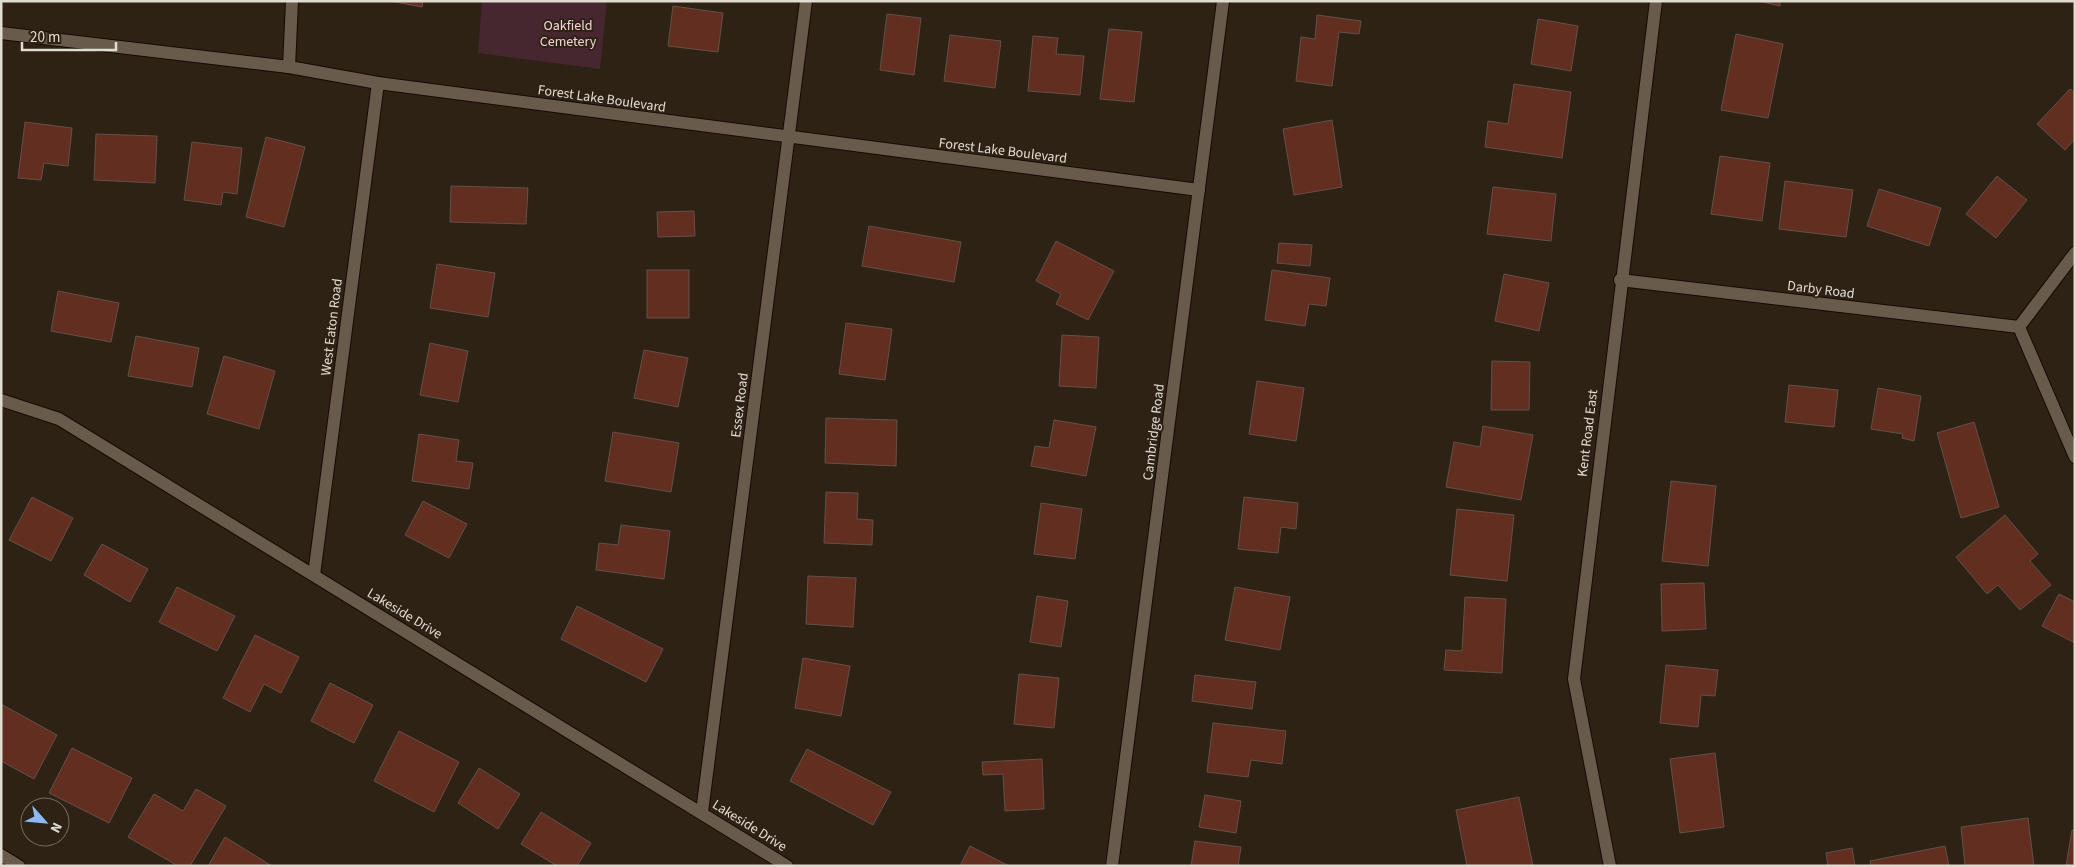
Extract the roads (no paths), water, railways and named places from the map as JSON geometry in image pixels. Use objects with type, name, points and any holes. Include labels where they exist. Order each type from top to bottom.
[{"type":"street","points":[[289,67],[292,1]]},
{"type":"street","name":"Essex Road","points":[[702,812],[806,1]]},
{"type":"street","name":"Cambridge Road","points":[[1112,866],[1223,1]]},
{"type":"street","name":"Kent Road East","points":[[1610,866],[1574,678],[1620,280],[1656,1]]},
{"type":"street","name":"Forest Lake Boulevard","points":[[1,33],[289,67],[378,83],[788,138],[1199,190]]},
{"type":"street","name":"West Eaton Road","points":[[314,575],[378,83]]},
{"type":"street","points":[[2075,253],[2019,327],[2075,457]]},
{"type":"street","name":"Darby Road","points":[[1620,280],[2019,327]]},
{"type":"street","name":"Lakeside Drive","points":[[1,400],[60,419],[787,866]]},
{"type":"street","points":[[1,855],[19,866]]},
{"type":"park label","name":"Oakfield Cemetery","points":[[568,33]]}]
